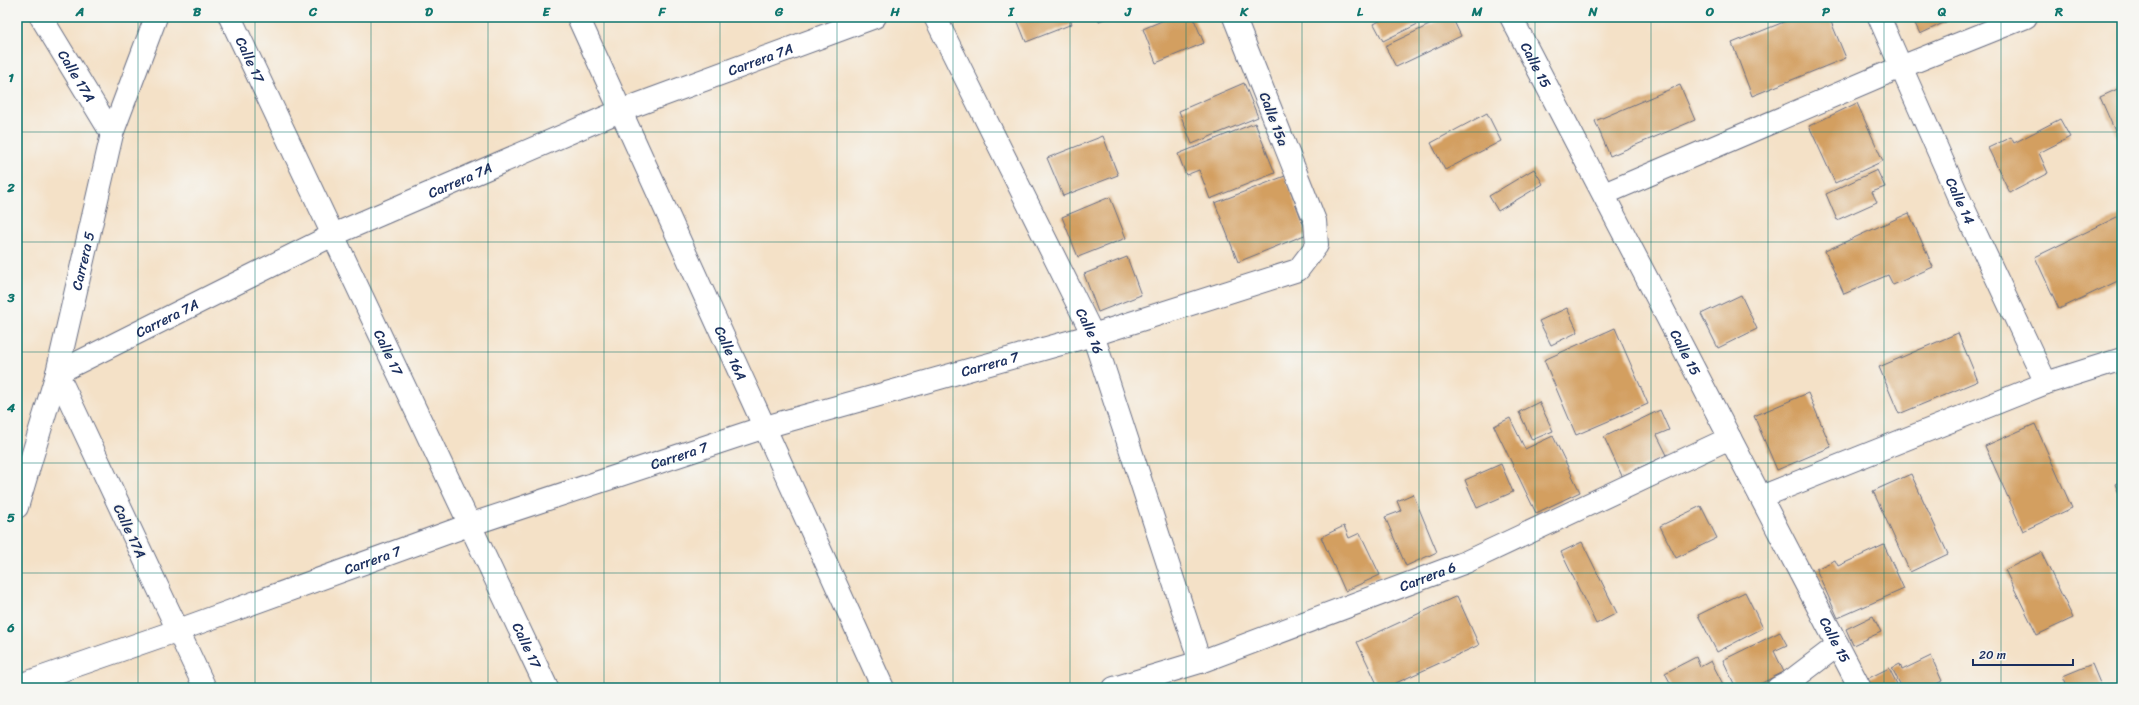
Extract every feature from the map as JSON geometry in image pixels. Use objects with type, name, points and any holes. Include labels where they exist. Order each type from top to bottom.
[{"type":"street","name":"Calle 17A","points":[[41,17],[112,134]]},
{"type":"street","name":"Carrera 5","points":[[17,507],[57,372],[112,134],[156,17]]},
{"type":"street","name":"Calle 17","points":[[230,17],[547,688]]},
{"type":"street","name":"Calle 16A","points":[[578,17],[883,688]]},
{"type":"street","name":"Carrera 7A","points":[[57,372],[333,235],[620,111],[875,17]]},
{"type":"street","name":"Calle 16","points":[[935,17],[1093,335],[1200,662]]},
{"type":"street","name":"Calle 15a","points":[[1234,17],[1314,221]]},
{"type":"street","name":"Calle 15","points":[[1511,17],[1860,688]]},
{"type":"street","name":"Calle 14","points":[[1879,17],[1958,196],[2046,383]]},
{"type":"street","points":[[1604,194],[1901,67],[2026,17]]},
{"type":"street","name":"Carrera 7","points":[[17,686],[469,525],[765,427],[1093,335],[1298,270],[1317,245],[1314,221]]},
{"type":"street","points":[[1761,496],[2046,383],[2122,359]]},
{"type":"street","name":"Calle 17A","points":[[57,372],[176,630],[205,688]]},
{"type":"street","name":"Carrera 6","points":[[1114,688],[1200,662],[1466,562],[1730,438]]},
{"type":"street","points":[[1778,688],[1788,683],[1838,645]]},
{"type":"building","points":[[1016,17],[1069,17],[1072,24],[1026,42]]},
{"type":"building","points":[[1098,17],[1110,17],[1099,21]]},
{"type":"building","points":[[1171,17],[1193,17],[1204,43],[1156,63],[1143,29]]},
{"type":"building","points":[[1387,17],[1432,17],[1383,41],[1374,24]]},
{"type":"building","points":[[1446,17],[1452,17],[1461,36],[1396,67],[1385,46]]},
{"type":"building","points":[[1796,17],[1829,17],[1846,58],[1752,96],[1732,43]]},
{"type":"building","points":[[1912,17],[1956,17],[1920,34]]},
{"type":"building","points":[[1244,83],[1258,117],[1192,144],[1179,111]]},
{"type":"building","points":[[1680,85],[1695,120],[1610,156],[1595,121]]},
{"type":"building","points":[[2122,87],[2122,147],[2100,97]]},
{"type":"building","points":[[1857,103],[1883,161],[1835,183],[1809,126]]},
{"type":"building","points":[[1487,113],[1501,141],[1445,170],[1431,143]]},
{"type":"building","points":[[2060,119],[2070,137],[2039,153],[2048,173],[2010,193],[1988,148],[2011,137],[2014,143]]},
{"type":"building","points":[[1255,123],[1275,173],[1210,199],[1199,170],[1186,175],[1178,154]]},
{"type":"building","points":[[1103,136],[1118,175],[1063,196],[1047,158]]},
{"type":"building","points":[[1534,169],[1543,184],[1498,211],[1489,196]]},
{"type":"building","points":[[1877,170],[1885,187],[1872,192],[1877,202],[1837,220],[1826,194]]},
{"type":"building","points":[[1285,176],[1307,234],[1238,262],[1215,203]]},
{"type":"building","points":[[1110,197],[1126,238],[1078,257],[1062,217]]},
{"type":"building","points":[[1909,213],[1933,267],[1893,285],[1888,275],[1844,294],[1825,251]]},
{"type":"building","points":[[2119,216],[2122,224],[2122,279],[2059,309],[2035,257]]},
{"type":"building","points":[[1127,257],[1141,295],[1098,312],[1084,274]]},
{"type":"building","points":[[1741,295],[1757,329],[1718,348],[1701,314]]},
{"type":"building","points":[[1567,308],[1578,332],[1551,345],[1539,321]]},
{"type":"building","points":[[1615,328],[1648,404],[1576,435],[1544,360]]},
{"type":"building","points":[[1958,333],[1978,381],[1899,414],[1879,367]]},
{"type":"building","points":[[1808,393],[1831,447],[1777,470],[1754,416]]},
{"type":"building","points":[[1539,402],[1553,431],[1532,440],[1519,412]]},
{"type":"building","points":[[1660,410],[1669,430],[1657,435],[1667,455],[1622,476],[1604,437]]},
{"type":"building","points":[[1510,418],[1525,449],[1553,436],[1580,492],[1536,513],[1494,426]]},
{"type":"building","points":[[2035,424],[2072,508],[2023,531],[1985,446]]},
{"type":"building","points":[[1501,464],[1513,492],[1477,508],[1465,480]]},
{"type":"building","points":[[1911,474],[1948,554],[1910,572],[1873,491]]},
{"type":"building","points":[[2122,480],[2122,501],[2115,484]]},
{"type":"building","points":[[1413,494],[1437,552],[1406,566],[1385,517],[1401,511],[1397,501]]},
{"type":"building","points":[[1701,506],[1717,538],[1676,558],[1660,526]]},
{"type":"building","points":[[1344,526],[1349,538],[1360,533],[1380,575],[1345,591],[1321,537]]},
{"type":"building","points":[[1582,542],[1617,613],[1596,624],[1561,552]]},
{"type":"building","points":[[1884,545],[1904,589],[1838,618],[1816,569],[1835,560],[1838,566]]},
{"type":"building","points":[[2041,552],[2073,618],[2037,635],[2005,570]]},
{"type":"building","points":[[1745,592],[1763,628],[1717,652],[1698,615]]},
{"type":"building","points":[[1457,596],[1479,645],[1385,688],[1379,688],[1357,642]]},
{"type":"building","points":[[1873,616],[1881,632],[1853,645],[1846,629]]},
{"type":"building","points":[[1780,632],[1787,645],[1774,651],[1784,672],[1752,688],[1736,688],[1723,660]]},
{"type":"building","points":[[1931,656],[1942,681],[1928,688],[1902,688],[1892,668],[1900,664],[1902,670]]},
{"type":"building","points":[[1696,657],[1700,667],[1711,661],[1725,688],[1673,688],[1665,673]]},
{"type":"building","points":[[2092,664],[2102,688],[2068,688],[2063,676]]},
{"type":"building","points":[[1889,668],[1899,688],[1871,688],[1867,679]]}]
